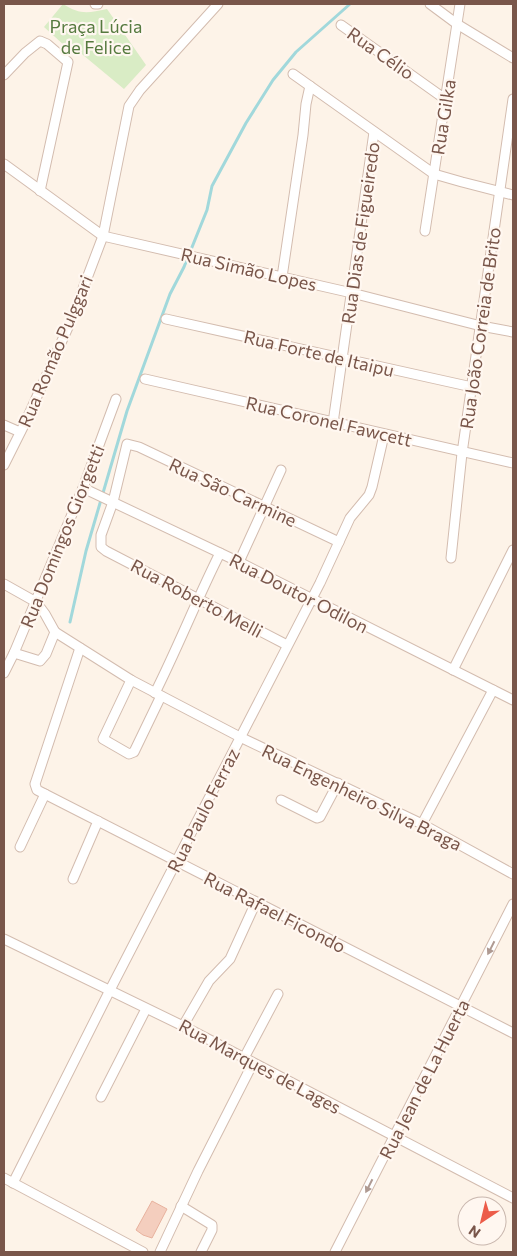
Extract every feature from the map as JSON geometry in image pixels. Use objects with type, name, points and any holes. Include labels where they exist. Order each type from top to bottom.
[{"type":"street","name":"Rua Romão Pulggari","points":[[4,465],[70,323],[103,236],[129,106],[132,100],[218,4]]},
{"type":"street","points":[[430,4],[457,24],[513,58]]},
{"type":"street","name":"Rua Gilka","points":[[425,231],[460,4]]},
{"type":"street","name":"Rua Célio","points":[[341,25],[445,99]]},
{"type":"street","points":[[4,75],[40,40],[68,62],[40,191]]},
{"type":"street","points":[[293,74],[434,174],[513,195]]},
{"type":"street","points":[[282,277],[310,86]]},
{"type":"street","name":"Rua João Correia de Brito","points":[[451,558],[462,453],[513,98]]},
{"type":"street","name":"Rua Dias de Figueiredo","points":[[333,422],[374,132]]},
{"type":"street","name":"Rua Simão Lopes","points":[[4,164],[103,236],[196,256],[481,326],[513,332]]},
{"type":"street","name":"Rua Forte de Itaipu","points":[[166,319],[472,388]]},
{"type":"street","name":"Rua Coronel Fawcett","points":[[145,379],[462,453],[513,463]]},
{"type":"street","name":"Rua Domingos Giorgetti","points":[[4,673],[84,488],[116,398]]},
{"type":"street","points":[[4,425],[20,432]]},
{"type":"street","name":"Rua Paulo Ferraz","points":[[13,1183],[312,598],[350,518],[369,495],[384,435]]},
{"type":"street","name":"Rua São Carmine","points":[[110,500],[127,444],[139,447],[339,542]]},
{"type":"street","points":[[239,562],[281,470]]},
{"type":"street","name":"Rua Doutor Odilon","points":[[84,488],[312,598],[513,700]]},
{"type":"street","name":"Rua Roberto Melli","points":[[110,500],[100,542],[101,547],[287,645]]},
{"type":"street","points":[[453,670],[513,550]]},
{"type":"street","points":[[131,680],[103,739],[129,754],[134,752],[198,598],[220,553]]},
{"type":"street","points":[[4,584],[36,602],[45,614],[54,632],[42,660],[37,661],[14,653]]},
{"type":"street","name":"Rua Engenheiro Silva Braga","points":[[54,632],[158,695],[240,737],[422,824],[513,874]]},
{"type":"street","points":[[20,847],[41,792],[35,784],[80,648]]},
{"type":"street","points":[[422,824],[494,690]]},
{"type":"street","points":[[281,800],[317,818],[320,817],[338,783]]},
{"type":"street","name":"Rua Rafael Ficondo","points":[[41,792],[513,1033]]},
{"type":"street","points":[[73,880],[98,821]]},
{"type":"street","points":[[183,1026],[209,980],[230,959],[256,902]]},
{"type":"street","name":"Rua Jean de La Huerta","points":[[335,1252],[513,904]]},
{"type":"street","name":"Rua Marques de Lages","points":[[4,939],[183,1026],[513,1198]]},
{"type":"street","points":[[244,1058],[278,994]]},
{"type":"street","points":[[101,1097],[146,1009]]},
{"type":"street","points":[[160,1252],[253,1063]]},
{"type":"street","points":[[4,1178],[143,1252]]},
{"type":"street","points":[[181,1206],[212,1225],[212,1230],[200,1252]]},
{"type":"green space","name":"Praça Lúcia de Felice","points":[[63,4],[74,10],[84,12],[107,9],[146,65],[124,89],[77,50],[65,46],[44,27]]},
{"type":"building","points":[[152,1201],[167,1209],[152,1238],[136,1230]]},
{"type":"waterway","points":[[70,622],[86,551],[127,411],[170,294],[184,267],[207,210],[212,186],[246,123],[273,80],[296,52],[350,4]]}]
